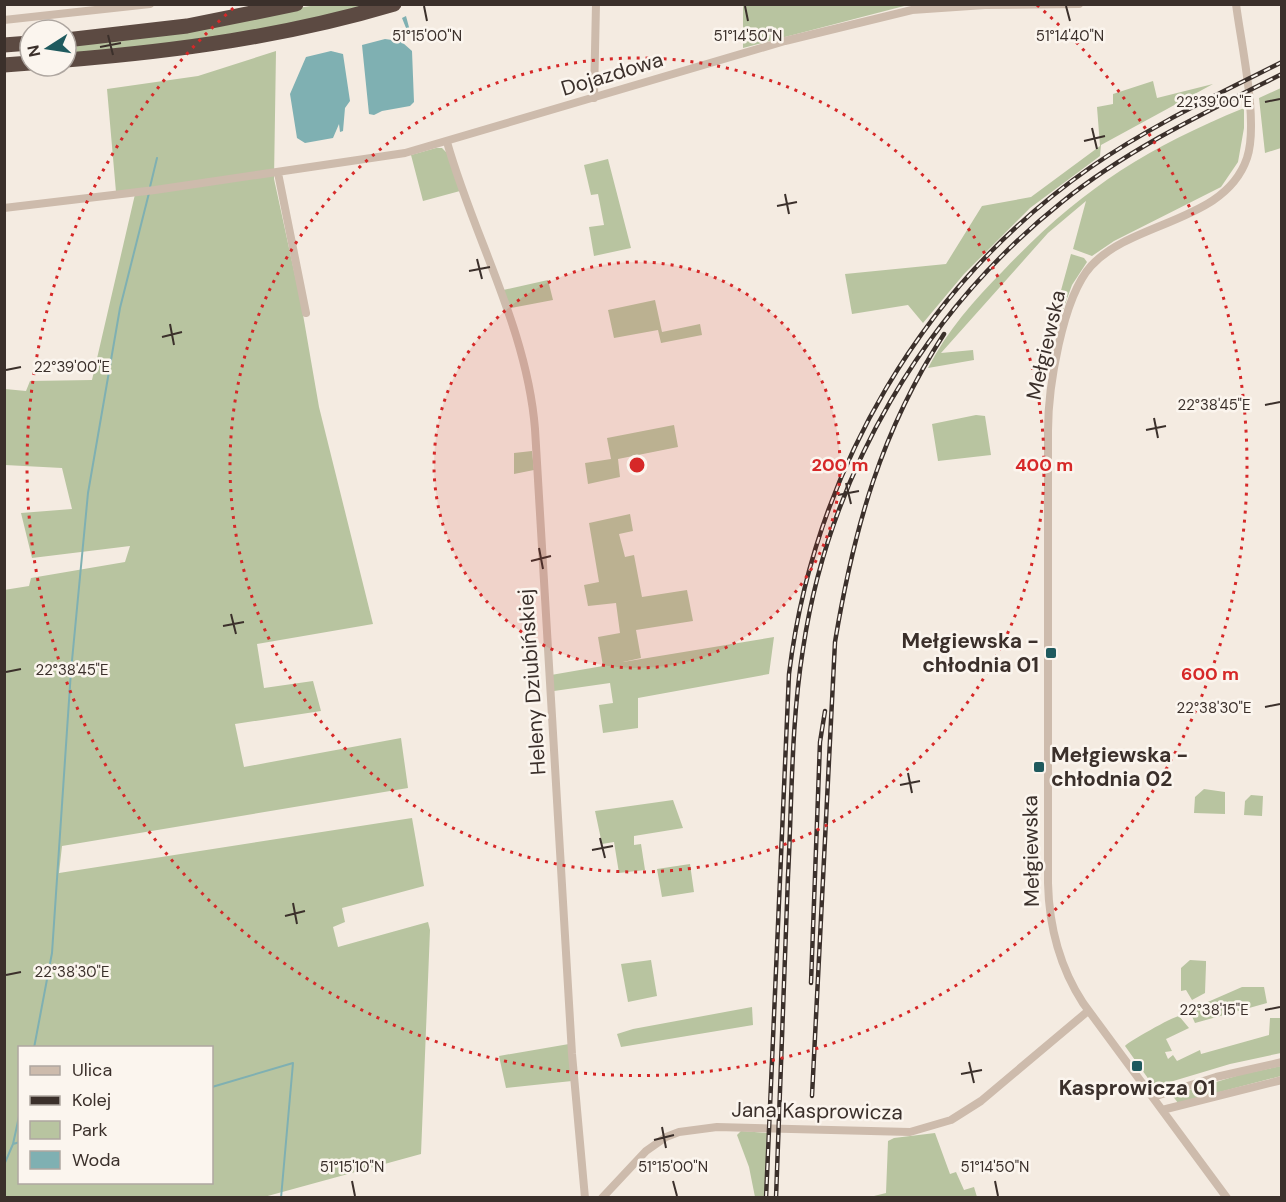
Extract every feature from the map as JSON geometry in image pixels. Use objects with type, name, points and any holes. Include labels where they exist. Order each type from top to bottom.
[{"type":"highway","points":[[78,39],[204,23],[296,4]]},
{"type":"highway","points":[[78,59],[238,40],[311,26],[394,4]]},
{"type":"street","points":[[4,20],[150,4]]},
{"type":"street","points":[[594,99],[596,4]]},
{"type":"street","name":"Dojazdowa","points":[[4,208],[144,192],[405,153],[785,41],[912,10],[952,6],[1079,4]]},
{"type":"street","name":"Mełgiewska","points":[[1227,1197],[1088,1011],[1062,963],[1049,906],[1048,419],[1051,386],[1072,302],[1090,267],[1127,239],[1212,201],[1230,185],[1243,167],[1250,144],[1250,124],[1236,4]]},
{"type":"street","name":"Heleny Dziubińskiej","points":[[447,142],[522,353],[530,390],[535,429],[572,1054],[585,1193]]},
{"type":"street","points":[[278,173],[306,313]]},
{"type":"street","name":"Jana Kasprowicza","points":[[602,1197],[651,1147],[666,1137],[691,1130],[717,1127],[897,1133],[938,1125],[964,1113],[981,1101],[1088,1011]]},
{"type":"street","points":[[1153,1097],[1216,1077],[1281,1062]]},
{"type":"street","points":[[1162,1110],[1281,1080]]},
{"type":"street","points":[[1176,1129],[1176,1112],[1187,1104]]},
{"type":"street","points":[[585,1193],[602,1197]]},
{"type":"green space","points":[[743,4],[908,5],[743,48]]},
{"type":"green space","points":[[317,5],[377,5],[234,36],[78,55],[78,42]]},
{"type":"green space","points":[[276,51],[274,179],[301,303],[319,407],[373,624],[257,644],[264,688],[313,681],[321,711],[235,724],[244,767],[401,738],[408,788],[62,846],[59,873],[412,818],[424,886],[342,908],[345,922],[333,927],[338,947],[428,922],[430,930],[421,1154],[264,1197],[5,1197],[4,590],[29,586],[31,578],[125,562],[130,546],[32,558],[21,513],[72,509],[62,468],[5,465],[5,389],[26,391],[30,381],[92,380],[136,190],[116,192],[107,89],[198,76]]},
{"type":"green space","points":[[1153,81],[1157,98],[1213,84],[1101,145],[1100,156],[1030,208],[964,274],[923,323],[908,305],[852,314],[845,274],[946,264],[982,206],[1031,197],[1100,146],[1097,107],[1113,104],[1113,94]]},
{"type":"green space","points":[[1281,88],[1281,148],[1265,153],[1259,98]]},
{"type":"green space","points":[[1244,108],[1244,128],[1238,162],[1221,187],[1114,241],[1092,256],[1073,249],[1086,201],[1048,233],[941,353],[973,350],[974,360],[928,368],[952,329],[972,305],[992,282],[1058,218],[1086,195],[1143,157]]},
{"type":"green space","points":[[442,148],[447,153],[460,191],[423,201],[411,155]]},
{"type":"green space","points":[[608,159],[631,248],[594,256],[589,227],[604,225],[598,194],[591,195],[584,165]]},
{"type":"green space","points":[[1071,254],[1084,258],[1087,262],[1072,285],[1059,321],[1052,323]]},
{"type":"green space","points":[[548,280],[553,300],[511,308],[503,290]]},
{"type":"green space","points":[[655,300],[662,332],[700,324],[702,335],[661,343],[658,330],[614,338],[608,310]]},
{"type":"green space","points":[[976,415],[985,416],[991,455],[938,461],[932,424]]},
{"type":"green space","points":[[674,425],[678,447],[618,459],[620,477],[588,484],[585,463],[611,459],[607,438]]},
{"type":"green space","points":[[532,451],[534,470],[514,474],[514,453]]},
{"type":"green space","points":[[630,514],[633,531],[619,534],[625,557],[634,555],[642,597],[687,590],[693,621],[636,630],[641,658],[623,662],[774,637],[769,674],[638,698],[638,728],[603,733],[599,705],[613,703],[610,683],[554,691],[551,675],[603,666],[598,637],[620,633],[616,603],[588,606],[584,585],[599,582],[589,523]]},
{"type":"green space","points":[[1204,789],[1225,792],[1225,814],[1194,813],[1195,797]]},
{"type":"green space","points":[[1251,795],[1263,796],[1262,816],[1244,815],[1245,801]]},
{"type":"green space","points":[[673,800],[683,828],[634,836],[634,845],[641,844],[645,870],[619,873],[614,842],[602,844],[595,811]]},
{"type":"green space","points":[[690,864],[694,892],[662,897],[657,869]]},
{"type":"green space","points":[[651,960],[657,996],[628,1002],[621,964]]},
{"type":"green space","points":[[1190,960],[1206,961],[1205,993],[1192,1000],[1186,990],[1181,991],[1181,968]]},
{"type":"green space","points":[[1242,987],[1264,987],[1267,1003],[1195,1023],[1190,1012],[1194,1008]]},
{"type":"green space","points":[[752,1007],[753,1025],[621,1047],[617,1034],[633,1029]]},
{"type":"green space","points":[[1179,1016],[1189,1028],[1166,1039],[1172,1051],[1165,1052],[1168,1059],[1173,1055],[1177,1061],[1200,1050],[1201,1054],[1269,1035],[1270,1018],[1281,1018],[1281,1053],[1230,1064],[1160,1085],[1152,1084],[1125,1046],[1150,1030]]},
{"type":"green space","points":[[569,1044],[572,1081],[506,1088],[499,1056]]},
{"type":"green space","points":[[1281,1066],[1281,1076],[1178,1103],[1172,1095],[1243,1074]]},
{"type":"green space","points":[[741,1131],[767,1133],[765,1197],[755,1197],[749,1167],[737,1135]]},
{"type":"green space","points":[[935,1133],[950,1174],[956,1172],[964,1190],[974,1187],[977,1197],[866,1198],[886,1193],[888,1141],[894,1138]]},
{"type":"water","points":[[406,16],[410,31],[403,43],[412,51],[414,102],[410,106],[382,111],[374,115],[369,114],[362,45],[385,39],[399,41],[406,28],[402,18]]},
{"type":"water","points":[[331,51],[343,54],[350,101],[345,108],[343,131],[340,132],[339,124],[333,138],[305,143],[297,138],[290,94],[306,57]]},
{"type":"waterway","points":[[150,187],[157,158]]},
{"type":"waterway","points":[[34,1046],[52,953],[71,671],[88,493],[120,308],[149,193]]},
{"type":"waterway","points":[[213,1087],[293,1063],[281,1198]]},
{"type":"waterway","points":[[18,1121],[13,1144],[18,1143]]},
{"type":"waterway","points":[[4,1165],[13,1144]]},
{"type":"railway","points":[[766,1198],[789,674],[802,599],[823,526],[851,455],[886,389],[928,326],[976,267],[1031,214],[1113,152],[1184,112],[1282,62]]},
{"type":"railway","points":[[776,1198],[792,762],[799,677],[816,584],[835,521],[860,460],[891,401],[926,346],[967,294],[1012,246],[1062,202],[1114,165],[1168,132],[1282,74]]},
{"type":"railway","points":[[812,1096],[835,642],[851,559],[873,482],[903,407],[944,334]]},
{"type":"railway","points":[[811,983],[820,742],[825,711]]},
{"type":"place","name":"Mełgiewska - chłodnia 01","points":[[1051,653]]},
{"type":"place","name":"Mełgiewska - chłodnia 02","points":[[1039,767]]},
{"type":"place","name":"Kasprowicza 01","points":[[1137,1066]]}]
